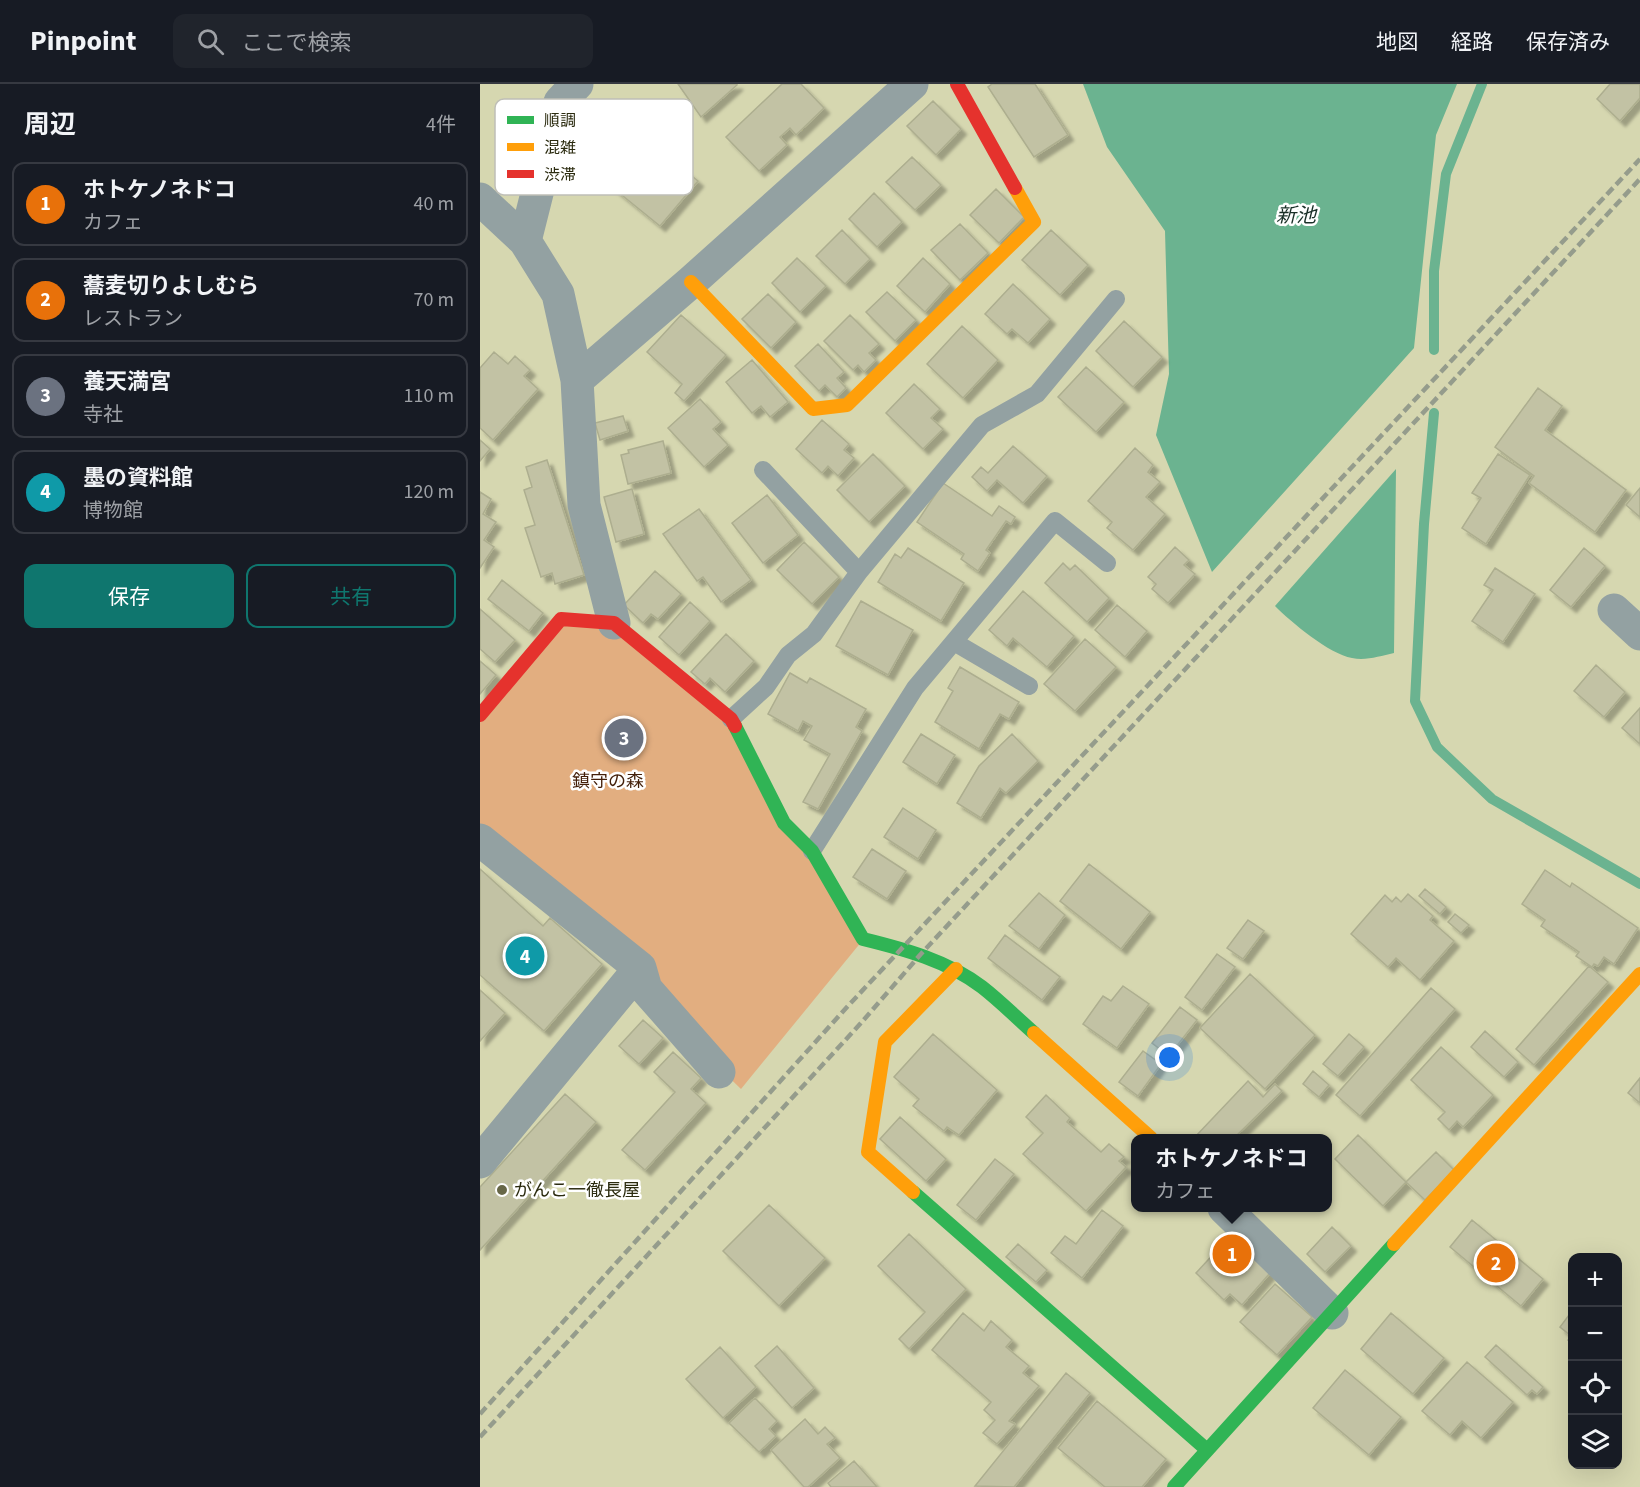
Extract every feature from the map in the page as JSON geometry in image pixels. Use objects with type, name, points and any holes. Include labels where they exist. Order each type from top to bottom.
[{"type":"street","points":[[563,99],[577,84]]},
{"type":"street","points":[[577,380],[692,282],[912,84]]},
{"type":"street","points":[[692,282],[813,409],[847,405],[1034,222],[957,84]]},
{"type":"street","points":[[525,241],[537,195]]},
{"type":"street","points":[[480,199],[525,241],[558,294],[577,380],[584,505],[614,623]]},
{"type":"street","points":[[1614,610],[1640,634]]},
{"type":"street","points":[[480,715],[561,619],[614,623],[731,719],[784,823],[812,851],[863,939],[903,948],[956,969],[982,987],[1147,1134]]},
{"type":"street","points":[[480,840],[640,968],[646,989],[719,1072]]},
{"type":"street","points":[[480,1162],[640,968]]},
{"type":"street","points":[[956,969],[885,1042],[868,1152],[1206,1449]]},
{"type":"street","points":[[1174,1487],[1206,1449],[1640,974]]},
{"type":"street","points":[[1228,1212],[1332,1313]]},
{"type":"lane","points":[[731,719],[766,687],[788,655],[814,634],[859,572],[982,424],[1037,394],[1116,299]]},
{"type":"lane","points":[[763,470],[859,572]]},
{"type":"lane","points":[[812,851],[915,688],[1055,521],[1107,564]]},
{"type":"lane","points":[[954,642],[1029,686]]},
{"type":"green space","name":"鎮守の森","points":[[562,621],[613,626],[728,720],[862,941],[741,1089],[480,837],[480,718]]},
{"type":"water","name":"新池","points":[[1083,84],[1457,84],[1436,135],[1414,348],[1212,572],[1156,435],[1169,374],[1165,231],[1107,147]]},
{"type":"water","points":[[1396,469],[1394,653],[1368,659],[1352,658],[1322,644],[1275,606]]},
{"type":"building","points":[[678,84],[737,84],[701,117],[693,106],[693,99],[688,99]]},
{"type":"building","points":[[782,84],[801,84],[824,108],[796,135],[790,128],[780,137],[787,145],[759,171],[726,137]]},
{"type":"building","points":[[992,84],[1035,84],[1068,135],[1034,157],[988,87]]},
{"type":"building","points":[[1610,84],[1640,84],[1640,98],[1620,121],[1597,99]]},
{"type":"building","points":[[933,101],[961,129],[936,155],[907,126]]},
{"type":"building","points":[[912,157],[941,185],[915,210],[886,182]]},
{"type":"building","points":[[693,177],[698,181],[693,187]]},
{"type":"building","points":[[996,189],[1024,217],[999,243],[970,215]]},
{"type":"building","points":[[874,193],[902,222],[877,247],[849,219]]},
{"type":"building","points":[[622,195],[686,195],[660,226]]},
{"type":"building","points":[[960,224],[988,253],[960,280],[931,250]]},
{"type":"building","points":[[842,230],[870,259],[845,284],[816,256]]},
{"type":"building","points":[[1051,230],[1088,265],[1060,295],[1022,260]]},
{"type":"building","points":[[797,258],[826,286],[800,312],[772,283]]},
{"type":"building","points":[[923,258],[950,284],[925,312],[897,286]]},
{"type":"building","points":[[1013,284],[1050,319],[1028,343],[1012,329],[1007,334],[985,314]]},
{"type":"building","points":[[887,292],[916,320],[895,341],[866,312]]},
{"type":"building","points":[[768,294],[796,322],[771,348],[742,319]]},
{"type":"building","points":[[681,315],[726,355],[684,401],[675,393],[682,384],[647,352]]},
{"type":"building","points":[[850,315],[879,344],[869,353],[876,360],[864,372],[858,365],[853,370],[824,341]]},
{"type":"building","points":[[1124,321],[1162,357],[1133,387],[1096,351]]},
{"type":"building","points":[[962,326],[998,360],[963,398],[927,364]]},
{"type":"building","points":[[818,344],[844,372],[837,378],[846,388],[837,397],[825,385],[819,391],[795,366]]},
{"type":"building","points":[[494,352],[508,364],[515,356],[530,370],[524,376],[538,389],[493,440],[480,428],[480,368]]},
{"type":"building","points":[[752,360],[788,402],[770,417],[761,406],[752,413],[726,382]]},
{"type":"building","points":[[1086,367],[1124,402],[1096,432],[1058,397]]},
{"type":"building","points":[[914,384],[940,409],[931,418],[943,429],[923,449],[886,413]]},
{"type":"building","points":[[1538,388],[1562,406],[1545,430],[1626,490],[1595,532],[1529,483],[1534,476],[1495,447]]},
{"type":"building","points":[[700,399],[721,422],[713,429],[728,445],[704,467],[668,428]]},
{"type":"building","points":[[623,416],[628,431],[600,440],[595,423]]},
{"type":"building","points":[[822,420],[849,444],[844,450],[854,458],[838,476],[828,466],[822,473],[796,449]]},
{"type":"building","points":[[480,440],[490,449],[480,461]]},
{"type":"building","points":[[663,441],[671,473],[628,484],[621,455],[629,453],[628,450]]},
{"type":"building","points":[[1013,446],[1047,476],[1023,503],[997,480],[987,491],[972,477],[981,467],[988,473]]},
{"type":"building","points":[[1135,448],[1153,465],[1148,472],[1160,482],[1146,497],[1165,514],[1133,550],[1107,528],[1112,522],[1088,501]]},
{"type":"building","points":[[873,454],[905,486],[869,522],[837,490]]},
{"type":"building","points":[[1498,454],[1530,475],[1486,544],[1462,528],[1481,498],[1472,493]]},
{"type":"building","points":[[547,460],[584,575],[555,584],[552,573],[541,577],[525,528],[535,525],[524,490],[532,487],[526,467]]},
{"type":"building","points":[[943,483],[992,516],[999,506],[1015,517],[1011,524],[1006,521],[986,550],[990,553],[978,571],[961,559],[964,554],[917,522]]},
{"type":"building","points":[[1640,488],[1640,517],[1626,505]]},
{"type":"building","points":[[632,489],[644,534],[616,542],[604,497]]},
{"type":"building","points":[[480,492],[491,499],[483,514],[496,522],[484,540],[494,547],[480,568]]},
{"type":"building","points":[[767,495],[798,535],[763,563],[732,523]]},
{"type":"building","points":[[699,509],[751,580],[721,602],[703,577],[697,581],[663,534]]},
{"type":"building","points":[[804,542],[839,577],[812,604],[777,570]]},
{"type":"building","points":[[1175,547],[1189,560],[1184,565],[1195,574],[1168,603],[1152,589],[1156,584],[1148,577]]},
{"type":"building","points":[[908,548],[964,583],[941,621],[878,582],[895,554],[901,558]]},
{"type":"building","points":[[1584,548],[1605,566],[1571,607],[1550,590]]},
{"type":"building","points":[[1063,563],[1070,570],[1075,565],[1109,598],[1087,622],[1045,583]]},
{"type":"building","points":[[1495,568],[1535,594],[1503,642],[1472,621],[1493,590],[1484,585]]},
{"type":"building","points":[[655,571],[681,594],[658,619],[651,614],[643,623],[624,605]]},
{"type":"building","points":[[502,580],[543,613],[529,631],[488,599]]},
{"type":"building","points":[[1023,591],[1074,636],[1047,667],[1013,638],[1007,646],[989,630]]},
{"type":"building","points":[[861,601],[913,630],[888,675],[836,646]]},
{"type":"building","points":[[690,602],[710,621],[679,655],[659,637]]},
{"type":"building","points":[[1117,605],[1147,631],[1125,657],[1095,630]]},
{"type":"building","points":[[480,609],[515,640],[495,662],[480,649]]},
{"type":"building","points":[[726,634],[754,661],[725,692],[710,678],[705,684],[691,672]]},
{"type":"building","points":[[1085,639],[1116,667],[1075,711],[1044,684]]},
{"type":"building","points":[[480,661],[496,675],[480,694]]},
{"type":"building","points":[[1596,665],[1625,692],[1604,717],[1574,691]]},
{"type":"building","points":[[960,667],[1019,702],[1009,719],[1000,714],[979,749],[935,722],[953,691],[948,688]]},
{"type":"building","points":[[790,673],[807,683],[810,678],[866,709],[856,727],[862,731],[818,809],[803,802],[830,754],[804,740],[812,726],[803,721],[798,731],[768,714]]},
{"type":"building","points":[[1640,708],[1640,744],[1622,728]]},
{"type":"building","points":[[921,734],[955,755],[937,784],[903,762]]},
{"type":"building","points":[[1012,734],[1038,761],[1006,793],[1000,788],[981,818],[957,803],[979,766]]},
{"type":"building","points":[[903,808],[936,830],[918,859],[884,837]]},
{"type":"building","points":[[872,849],[906,871],[887,899],[853,877]]},
{"type":"building","points":[[1089,864],[1150,912],[1121,949],[1060,901]]},
{"type":"building","points":[[480,869],[543,926],[550,918],[602,964],[544,1031],[480,975]]},
{"type":"building","points":[[1545,870],[1570,887],[1572,883],[1638,928],[1614,964],[1604,957],[1598,966],[1594,964],[1592,967],[1576,956],[1579,952],[1541,926],[1545,920],[1522,904]]},
{"type":"building","points":[[1425,889],[1446,907],[1440,914],[1419,896]]},
{"type":"building","points":[[1039,893],[1065,915],[1039,949],[1009,926]]},
{"type":"building","points":[[1408,894],[1433,916],[1430,920],[1454,941],[1420,980],[1396,958],[1388,967],[1351,934],[1385,895],[1392,902],[1396,897],[1401,902]]},
{"type":"building","points":[[1455,914],[1469,925],[1461,933],[1448,922]]},
{"type":"building","points":[[1248,920],[1264,931],[1243,959],[1227,948]]},
{"type":"building","points":[[1005,935],[1060,977],[1042,1000],[988,958]]},
{"type":"building","points":[[1217,954],[1235,967],[1202,1010],[1185,997]]},
{"type":"building","points":[[1589,966],[1608,982],[1534,1065],[1516,1049]]},
{"type":"building","points":[[1250,974],[1315,1035],[1265,1089],[1200,1028]]},
{"type":"building","points":[[1123,986],[1149,1004],[1117,1048],[1083,1024],[1103,996],[1111,1001]]},
{"type":"building","points":[[1431,988],[1455,1009],[1360,1116],[1336,1095]]},
{"type":"building","points":[[480,990],[505,1013],[480,1041]]},
{"type":"building","points":[[1180,1007],[1197,1020],[1169,1056],[1152,1043]]},
{"type":"building","points":[[643,1020],[663,1038],[639,1064],[619,1046]]},
{"type":"building","points":[[1485,1031],[1518,1062],[1504,1077],[1471,1047]]},
{"type":"building","points":[[933,1034],[997,1090],[959,1135],[947,1127],[944,1131],[913,1106],[919,1099],[894,1077]]},
{"type":"building","points":[[1349,1034],[1364,1047],[1338,1076],[1323,1064]]},
{"type":"building","points":[[1441,1047],[1493,1095],[1463,1127],[1457,1121],[1449,1130],[1438,1119],[1445,1112],[1411,1080]]},
{"type":"building","points":[[1143,1051],[1161,1064],[1138,1096],[1119,1082]]},
{"type":"building","points":[[673,1052],[701,1078],[691,1089],[706,1103],[645,1170],[622,1150],[675,1092],[654,1072]]},
{"type":"building","points":[[1313,1071],[1329,1085],[1319,1097],[1303,1084]]},
{"type":"building","points":[[1640,1078],[1640,1103],[1628,1093]]},
{"type":"building","points":[[1248,1081],[1263,1097],[1275,1084],[1282,1091],[1238,1134],[1198,1134]]},
{"type":"building","points":[[565,1094],[596,1122],[480,1250],[480,1187]]},
{"type":"building","points":[[1046,1095],[1070,1118],[1067,1122],[1101,1152],[1109,1144],[1124,1157],[1119,1161],[1126,1167],[1086,1211],[1023,1154],[1043,1133],[1026,1117]]},
{"type":"building","points":[[900,1117],[946,1159],[926,1181],[880,1139]]},
{"type":"building","points":[[1358,1135],[1406,1182],[1383,1206],[1335,1159]]},
{"type":"building","points":[[1436,1152],[1454,1170],[1425,1200],[1406,1182]]},
{"type":"building","points":[[995,1159],[1014,1174],[976,1220],[957,1205]]},
{"type":"building","points":[[769,1205],[825,1258],[779,1306],[723,1251]]},
{"type":"building","points":[[1102,1210],[1123,1226],[1082,1278],[1051,1253],[1065,1236],[1076,1244]]},
{"type":"building","points":[[1472,1220],[1543,1279],[1521,1306],[1450,1247]]},
{"type":"building","points":[[1332,1227],[1351,1246],[1325,1272],[1307,1254]]},
{"type":"building","points":[[909,1234],[966,1289],[909,1349],[899,1339],[925,1312],[878,1266]]},
{"type":"building","points":[[1230,1236],[1270,1273],[1242,1305],[1230,1294],[1224,1300],[1196,1273]]},
{"type":"building","points":[[1018,1244],[1047,1270],[1036,1282],[1006,1257]]},
{"type":"building","points":[[1275,1284],[1312,1317],[1277,1355],[1240,1322]]},
{"type":"building","points":[[963,1313],[984,1331],[991,1321],[1012,1340],[1006,1347],[1029,1366],[1023,1373],[1039,1386],[1009,1421],[1015,1424],[997,1444],[983,1433],[995,1420],[984,1410],[991,1402],[932,1350]]},
{"type":"building","points":[[1391,1313],[1444,1358],[1413,1394],[1361,1349]]},
{"type":"building","points":[[1568,1316],[1568,1334],[1560,1327]]},
{"type":"building","points":[[1496,1345],[1543,1387],[1537,1394],[1532,1390],[1527,1395],[1485,1357]]},
{"type":"building","points":[[777,1346],[814,1388],[792,1408],[755,1366]]},
{"type":"building","points":[[720,1347],[756,1387],[723,1418],[686,1379]]},
{"type":"building","points":[[1467,1362],[1513,1402],[1481,1438],[1462,1421],[1450,1435],[1422,1411]]},
{"type":"building","points":[[1345,1370],[1401,1417],[1369,1455],[1313,1408]]},
{"type":"building","points":[[1066,1373],[1090,1393],[1014,1487],[975,1486]]},
{"type":"building","points":[[755,1398],[777,1421],[769,1429],[776,1436],[759,1452],[729,1423]]},
{"type":"building","points":[[1097,1401],[1166,1459],[1142,1487],[1105,1487],[1058,1448]]},
{"type":"building","points":[[805,1419],[818,1434],[825,1427],[835,1438],[827,1444],[840,1458],[808,1487],[804,1487],[771,1450]]},
{"type":"building","points":[[854,1461],[877,1487],[831,1487],[828,1483]]},
{"type":"waterway","points":[[1434,350],[1434,271],[1446,174],[1482,84]]},
{"type":"waterway","points":[[1434,413],[1424,524],[1415,701],[1437,747],[1492,799],[1640,884]]},
{"type":"railway","points":[[480,1414],[847,1007],[1640,159]]},
{"type":"railway","points":[[480,1437],[861,1023],[920,955],[1640,179]]},
{"type":"traffic: fast","points":[[735,726],[784,823],[812,851],[863,939],[910,952],[955,970],[982,987],[1034,1033]]},
{"type":"traffic: fast","points":[[913,1192],[1206,1449]]},
{"type":"traffic: fast","points":[[1174,1487],[1394,1244]]},
{"type":"traffic: slow","points":[[691,282],[813,409],[847,405],[1034,222],[1015,188]]},
{"type":"traffic: slow","points":[[913,1192],[868,1152],[885,1042],[956,969]]},
{"type":"traffic: slow","points":[[1394,1244],[1640,974]]},
{"type":"traffic: slow","points":[[1034,1033],[1147,1134]]},
{"type":"traffic: jam","points":[[957,84],[1015,188]]},
{"type":"traffic: jam","points":[[480,715],[561,619],[614,623],[731,719],[735,726]]},
{"type":"place","name":"養天満宮","points":[[624,738]]},
{"type":"place","name":"墨の資料館","points":[[525,956]]},
{"type":"place","name":"がんこ一徹長屋","points":[[502,1190]]},
{"type":"place","name":"ホトケノネドコ","points":[[1232,1254]]},
{"type":"place","name":"蕎麦切りよしむら","points":[[1496,1263]]}]
